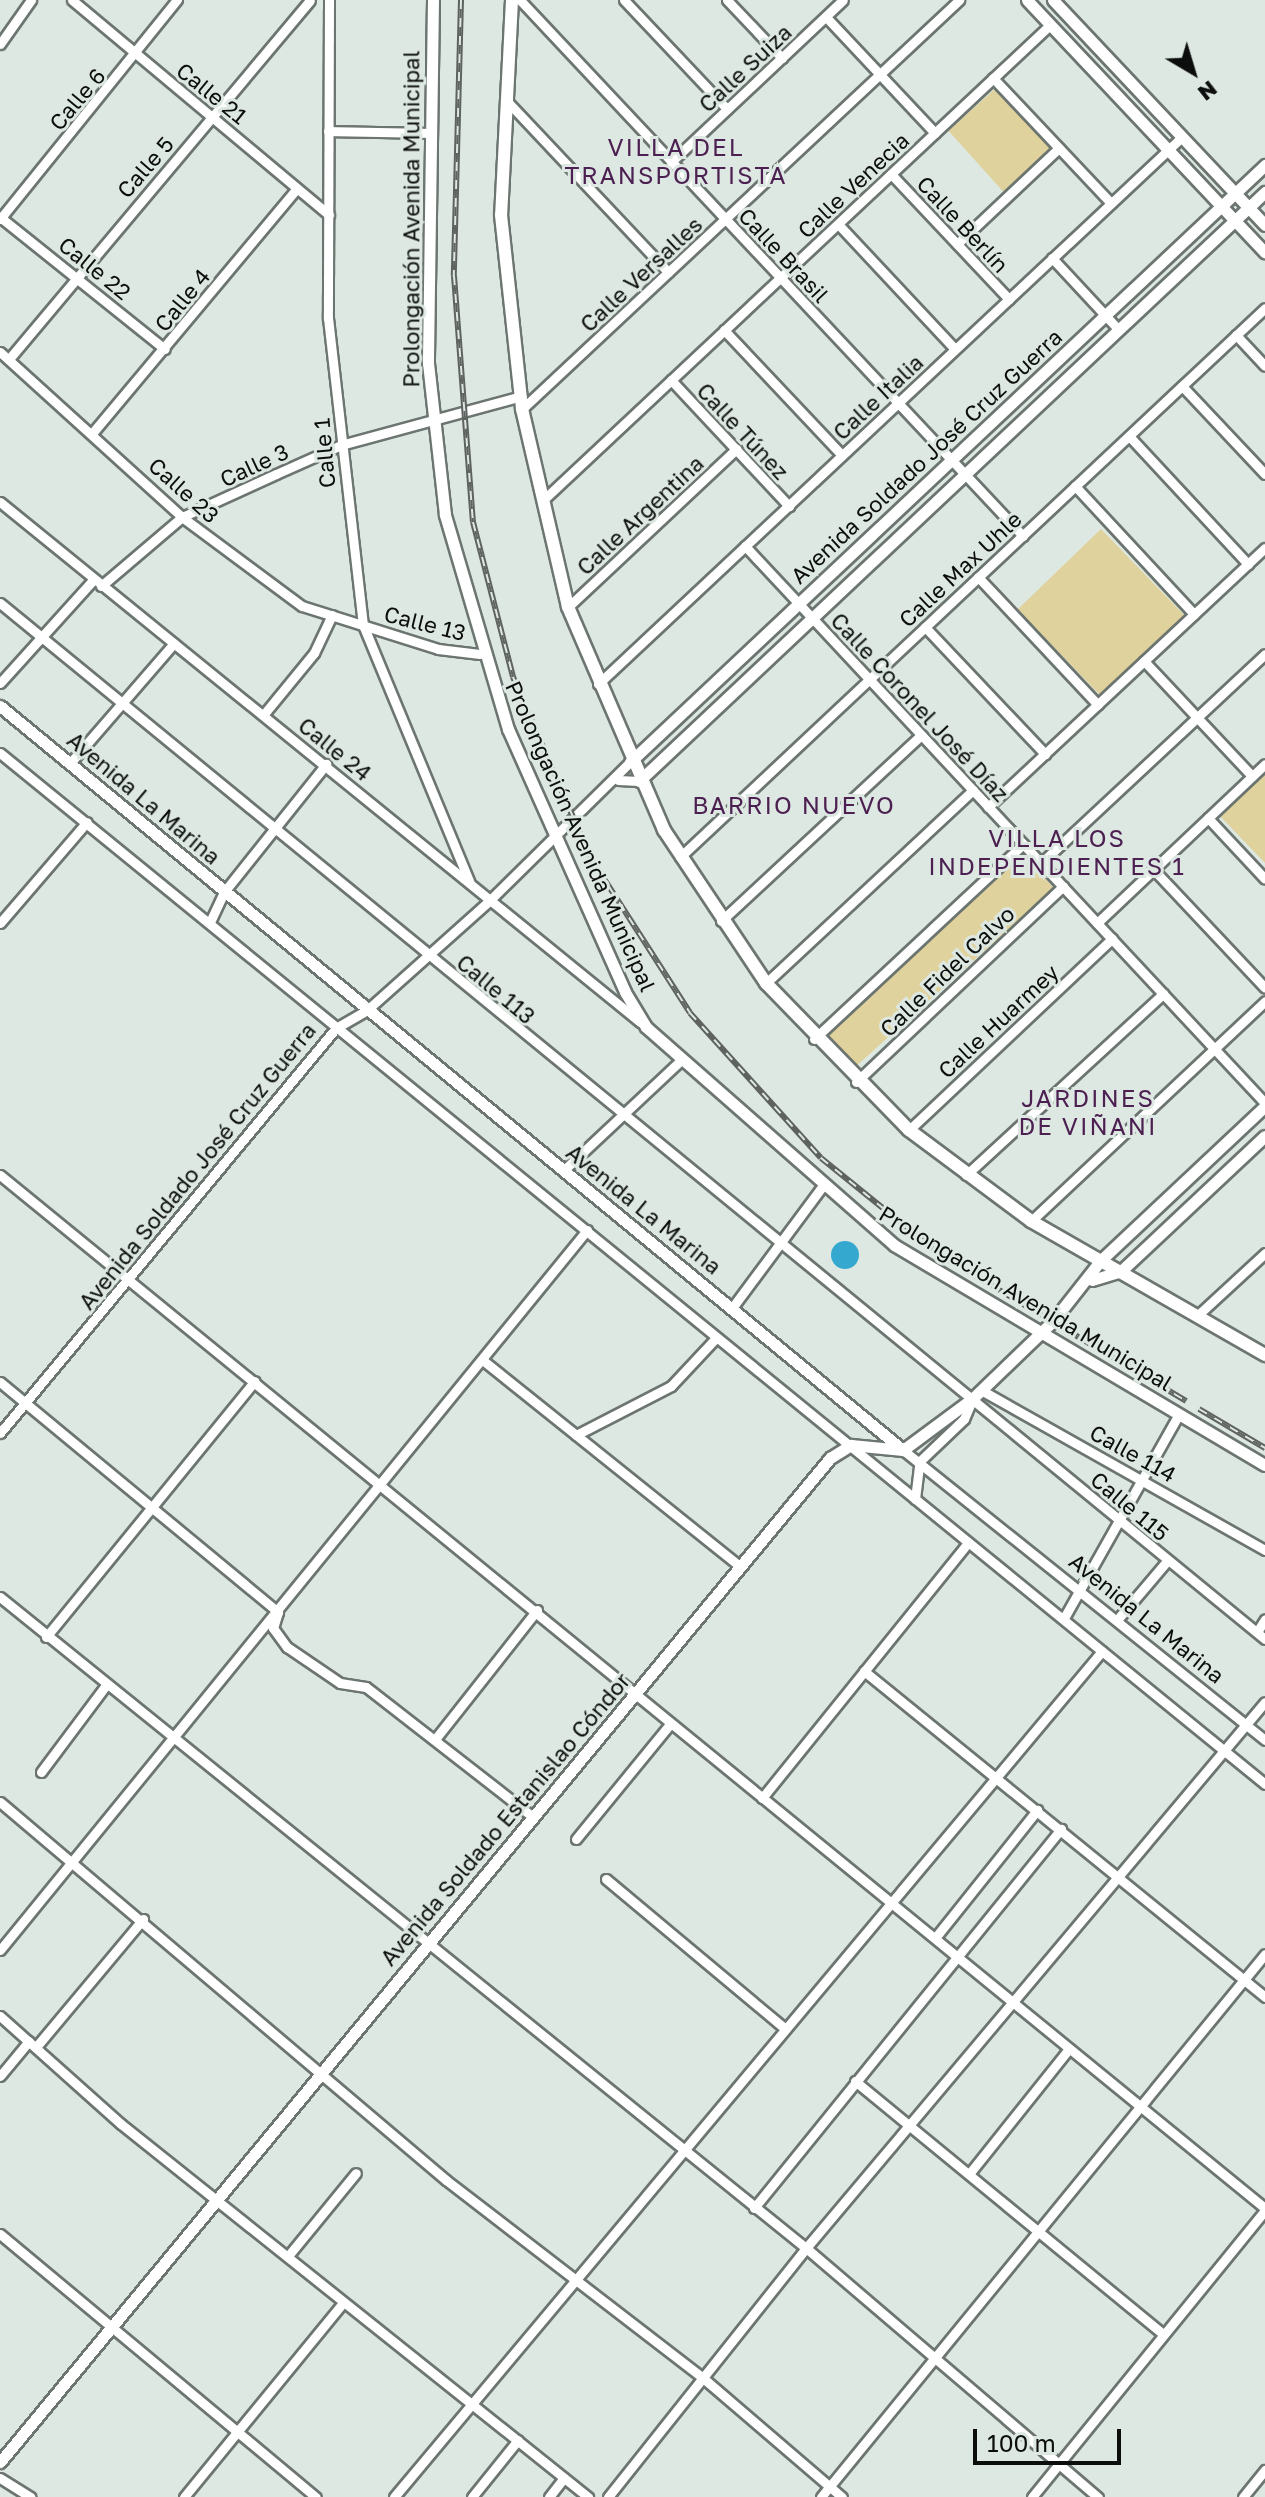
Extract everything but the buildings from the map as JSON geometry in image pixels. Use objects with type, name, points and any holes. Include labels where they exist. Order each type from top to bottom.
[{"type":"main road","points":[[512,0],[503,96],[501,215],[522,403],[541,502],[568,607],[598,684],[639,781],[680,857],[766,983],[814,1039],[909,1130],[1031,1221],[1199,1314],[1265,1355]]},
{"type":"street","points":[[0,44],[31,0]]},
{"type":"street","name":"Calle 21","points":[[72,0],[137,56],[214,115],[329,215]]},
{"type":"street","name":"Calle 6","points":[[0,218],[137,56],[177,0]]},
{"type":"street","name":"Calle 5","points":[[9,359],[75,273],[310,0]]},
{"type":"street","name":"Calle 1","points":[[329,0],[328,318],[363,625],[469,881]]},
{"type":"street","name":"Prolongación Avenida Municipal","points":[[433,0],[428,133],[428,363],[445,515],[480,654],[555,840],[646,1027],[822,1187],[894,1245],[1265,1465]]},
{"type":"street","name":"Calle Brasil","points":[[520,0],[1023,536]]},
{"type":"street","points":[[624,0],[727,109]]},
{"type":"street","points":[[727,0],[782,58]]},
{"type":"street","name":"Calle Suiza","points":[[671,162],[843,0]]},
{"type":"street","name":"Calle Versalles","points":[[522,403],[668,272],[959,0]]},
{"type":"street","points":[[1027,0],[1265,253]]},
{"type":"street","points":[[1053,0],[1265,225]]},
{"type":"street","points":[[826,17],[935,133]]},
{"type":"street","name":"Calle Venecia","points":[[541,502],[1050,25]]},
{"type":"street","points":[[993,78],[1111,203]]},
{"type":"street","points":[[503,96],[668,272]]},
{"type":"street","points":[[328,131],[428,133]]},
{"type":"street","name":"Calle Italia","points":[[598,684],[1182,137]]},
{"type":"street","points":[[957,244],[1059,148]]},
{"type":"street","name":"Avenida Soldado José Cruz Guerra","points":[[0,1433],[131,1279],[336,1028],[367,1010],[555,840],[618,780],[630,762],[1265,165]]},
{"type":"street","name":"Calle Berlín","points":[[891,174],[1009,299]]},
{"type":"street","name":"Calle 4","points":[[94,431],[296,189]]},
{"type":"street","name":"Avenida Soldado José Cruz Guerra","points":[[639,781],[1265,192]]},
{"type":"street","name":"Calle 22","points":[[0,218],[75,273],[165,349]]},
{"type":"street","points":[[838,224],[955,349]]},
{"type":"street","points":[[1052,258],[1119,330]]},
{"type":"street","name":"Calle Max Uhle","points":[[680,857],[1265,308]]},
{"type":"street","points":[[724,330],[842,455]]},
{"type":"street","points":[[1236,335],[1265,366]]},
{"type":"street","name":"Calle 23","points":[[0,352],[94,431],[182,517],[302,606],[363,625]]},
{"type":"street","name":"Calle Túnez","points":[[671,380],[789,506]]},
{"type":"street","points":[[1182,386],[1265,474]]},
{"type":"street","name":"Calle 3","points":[[0,683],[98,582],[182,517],[341,445],[522,403]]},
{"type":"street","points":[[1129,436],[1248,564]]},
{"type":"street","name":"Calle Argentina","points":[[568,607],[736,449]]},
{"type":"street","points":[[1075,486],[1194,614]]},
{"type":"street","name":"Calle 24","points":[[0,502],[646,1027]]},
{"type":"street","name":"Calle Coronel José Díaz","points":[[745,546],[1265,1104]]},
{"type":"street","points":[[988,807],[1265,548]]},
{"type":"street","points":[[978,577],[1098,705]]},
{"type":"street","name":"Calle 113","points":[[0,603],[121,706],[274,828],[780,1245],[977,1394]]},
{"type":"street","points":[[264,714],[314,653],[332,615]]},
{"type":"street","name":"Calle 13","points":[[363,625],[438,649],[480,654]]},
{"type":"street","points":[[925,627],[1045,754]]},
{"type":"street","points":[[71,762],[174,643]]},
{"type":"street","points":[[1041,863],[1265,654]]},
{"type":"street","points":[[1144,661],[1252,776]]},
{"type":"street","name":"Avenida La Marina","points":[[0,706],[903,1450],[1079,1587],[1265,1740]]},
{"type":"street","points":[[721,921],[921,735]]},
{"type":"street","points":[[0,753],[587,1230],[715,1339],[851,1445],[1265,1784]]},
{"type":"street","points":[[210,922],[224,892],[326,764]]},
{"type":"street","points":[[1097,923],[1265,764]]},
{"type":"street","points":[[618,780],[639,781]]},
{"type":"street","points":[[766,983],[973,790]]},
{"type":"street","points":[[1208,818],[1265,879]]},
{"type":"street","points":[[0,923],[87,822]]},
{"type":"street","points":[[814,1039],[1023,844]]},
{"type":"street","points":[[1153,869],[1265,988]]},
{"type":"street","name":"Calle Fidel Calvo","points":[[856,1082],[1063,886]]},
{"type":"street","name":"Calle Huarmey","points":[[909,1130],[1112,939]]},
{"type":"street","points":[[966,1175],[1163,994]]},
{"type":"street","points":[[1031,1221],[1265,1001]]},
{"type":"street","points":[[564,1170],[682,1059]]},
{"type":"street","points":[[851,1445],[903,1450],[977,1394],[1042,1333],[1092,1280],[1101,1260],[1265,1104]]},
{"type":"street","points":[[1092,1280],[1121,1271],[1265,1136]]},
{"type":"street","points":[[1,1179],[131,1279],[537,1610],[634,1695],[889,1905],[959,1955],[1068,2050],[1265,2209],[1032,2497]]},
{"type":"street","points":[[732,1308],[822,1187]]},
{"type":"street","points":[[0,1950],[384,1487],[587,1230]]},
{"type":"street","points":[[1199,1314],[1265,1253]]},
{"type":"street","points":[[576,1435],[671,1386],[715,1339]]},
{"type":"street","points":[[485,1362],[740,1566]]},
{"type":"street","points":[[46,1637],[255,1381]]},
{"type":"street","points":[[0,1382],[154,1503],[278,1612]]},
{"type":"street","points":[[915,1499],[920,1461],[964,1419],[977,1394]]},
{"type":"street","name":"Calle 114","points":[[977,1394],[1140,1476],[1265,1550]]},
{"type":"street","name":"Calle 115","points":[[977,1394],[1167,1561],[1261,1636]]},
{"type":"street","points":[[1064,1618],[1140,1476],[1179,1414]]},
{"type":"street","name":"Avenida Soldado Estanislao Cóndor","points":[[1,2461],[830,1458],[851,1445]]},
{"type":"street","points":[[762,1798],[968,1543]]},
{"type":"street","points":[[1117,1620],[1167,1561]]},
{"type":"street","points":[[0,1597],[680,2152],[806,2248],[932,2362],[1098,2497]]},
{"type":"street","points":[[436,1738],[537,1610]]},
{"type":"street","points":[[278,1612],[273,1628],[287,1647],[340,1683],[366,1687],[436,1738],[532,1816]]},
{"type":"street","points":[[1261,1636],[1265,1619]]},
{"type":"street","points":[[394,2497],[472,2409],[573,2280],[1102,1651]]},
{"type":"street","points":[[864,1671],[996,1775],[1265,1997]]},
{"type":"street","points":[[41,1772],[106,1685]]},
{"type":"street","points":[[608,2497],[806,2248],[1265,1702]]},
{"type":"street","points":[[576,1839],[670,1724]]},
{"type":"street","points":[[0,1802],[143,1919],[318,2074],[573,2280],[703,2378],[842,2497]]},
{"type":"street","points":[[935,1938],[1037,1810]]},
{"type":"street","points":[[754,2208],[1061,1829]]},
{"type":"street","points":[[606,1879],[784,2028]]},
{"type":"street","points":[[0,2076],[143,1919]]},
{"type":"street","points":[[821,2497],[932,2362],[1034,2228],[1265,1954]]},
{"type":"street","points":[[0,2016],[472,2409],[518,2440],[588,2497]]},
{"type":"street","points":[[969,2174],[1068,2050]]},
{"type":"street","points":[[855,2081],[1162,2333]]},
{"type":"street","points":[[288,2256],[356,2173]]},
{"type":"street","points":[[0,2234],[316,2497]]},
{"type":"street","points":[[184,2497],[343,2303]]},
{"type":"street","points":[[472,2497],[518,2440]]},
{"type":"street","points":[[1243,2497],[1265,2470]]},
{"type":"street","points":[[0,2478],[31,2497]]},
{"type":"street","points":[[549,2497],[564,2478]]},
{"type":"shaded area","points":[[996,88],[1051,149],[1003,192],[948,131]]},
{"type":"shaded area","points":[[1101,529],[1184,615],[1101,696],[1018,610]]},
{"type":"shaded area","points":[[1265,773],[1265,863],[1219,815]]},
{"type":"shaded area","points":[[1023,854],[1054,888],[855,1068],[824,1033]]},
{"type":"water","points":[[845,1241],[855,1245],[859,1255],[855,1265],[845,1269],[835,1265],[831,1255],[835,1245]]},
{"type":"railway","points":[[461,0],[454,276],[473,522],[513,677],[590,857],[690,1013],[821,1158],[942,1256],[1186,1401]]},
{"type":"railway","points":[[1199,1409],[1265,1448]]},
{"type":"district","name":"VILLA DEL TRANSPORTISTA","points":[[676,161]]},
{"type":"district","name":"BARRIO NUEVO","points":[[794,805]]},
{"type":"district","name":"VILLA LOS INDEPENDIENTES 1","points":[[1057,852]]},
{"type":"district","name":"JARDINES DE VIÑANI","points":[[1088,1112]]}]
